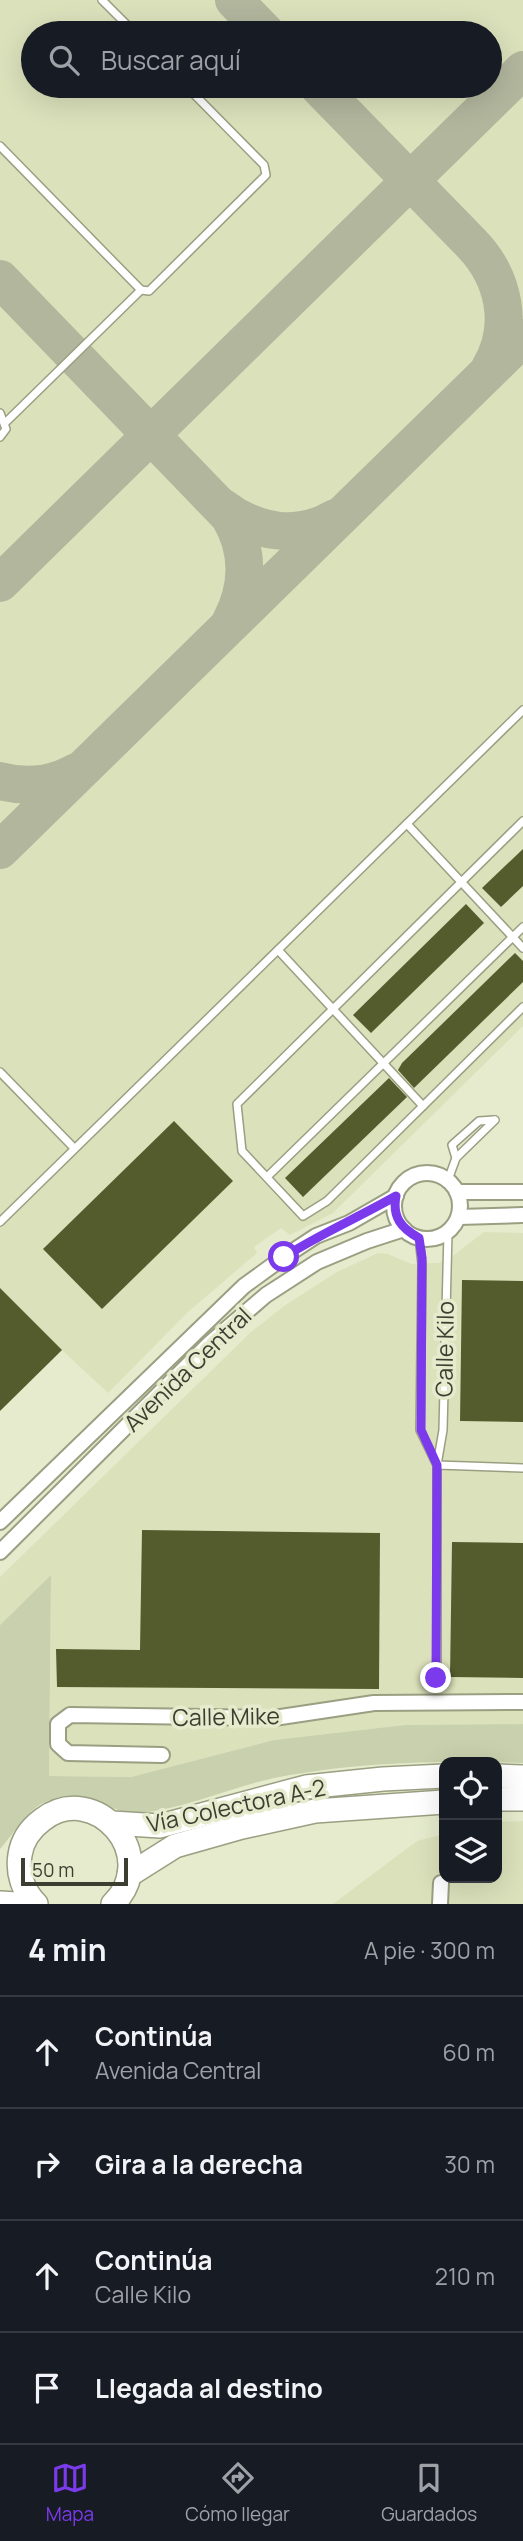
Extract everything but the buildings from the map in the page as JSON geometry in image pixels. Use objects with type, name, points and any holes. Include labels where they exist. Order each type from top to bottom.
[{"type":"main road","name":"Vía Colectora A-2","points":[[0,1869],[21,1850],[34,1826],[59,1811],[87,1810],[112,1823],[160,1826],[306,1787],[439,1776]]},
{"type":"main road","points":[[502,1776],[523,1777]]},
{"type":"main road","points":[[502,1799],[523,1799]]},
{"type":"main road","points":[[129,1875],[175,1846],[242,1827],[315,1811],[439,1802]]},
{"type":"main road","points":[[112,1823],[125,1842],[130,1863],[129,1875],[116,1902]]},
{"type":"main road","points":[[21,1850],[20,1876],[24,1888],[36,1904]]},
{"type":"main road","points":[[0,1903],[17,1904]]},
{"type":"street","points":[[452,1186],[460,1206],[458,1217],[447,1232],[433,1239],[419,1238],[404,1229],[396,1218],[396,1196],[411,1177],[423,1174],[434,1174],[452,1186],[523,1192]]},
{"type":"street","name":"Avenida Central","points":[[0,1522],[244,1286],[316,1237],[349,1223],[396,1196]]},
{"type":"street","points":[[458,1217],[523,1215]]},
{"type":"street","name":"Avenida Central","points":[[0,1552],[210,1343],[266,1295],[317,1262],[404,1229]]},
{"type":"street","name":"Calle Mike","points":[[162,1755],[68,1753],[58,1744],[58,1724],[69,1715],[274,1718],[374,1703],[523,1702]]},
{"type":"street","points":[[440,1904],[441,1883]]},
{"type":"lane","points":[[102,0],[123,21]]},
{"type":"lane","points":[[0,146],[141,290],[149,291],[266,175],[264,165],[198,98]]},
{"type":"lane","points":[[5,423],[141,290]]},
{"type":"lane","points":[[0,413],[5,423],[5,432],[0,437]]},
{"type":"lane","points":[[0,1222],[523,710]]},
{"type":"lane","points":[[523,821],[237,1104],[242,1151],[303,1216],[327,1201],[523,1007]]},
{"type":"lane","points":[[407,824],[523,948]]},
{"type":"lane","points":[[267,1177],[523,927]]},
{"type":"lane","points":[[278,950],[424,1105]]},
{"type":"lane","points":[[0,1072],[74,1148]]},
{"type":"lane","points":[[452,1186],[456,1158],[452,1145],[479,1121],[495,1120],[456,1158]]},
{"type":"lane","name":"Calle Kilo","points":[[436,1678],[437,1465],[443,1430],[447,1232]]},
{"type":"lane","name":"Calle Kilo","points":[[419,1238],[422,1258],[421,1430],[437,1465]]},
{"type":"lane","points":[[437,1465],[523,1468]]},
{"type":"shaded area","points":[[0,0],[523,0],[523,1026],[333,1213],[290,1235],[281,1228],[254,1247],[257,1253],[188,1312],[108,1393],[62,1350],[0,1411]]},
{"type":"shaded area","points":[[484,1232],[523,1233],[523,1724],[405,1725],[274,1740],[131,1777],[49,1776],[51,1575],[0,1625],[0,1577],[251,1332],[284,1306],[337,1272],[378,1253],[388,1254],[411,1264],[439,1263]]},
{"type":"shaded area","points":[[51,1575],[49,1776],[131,1777],[274,1740],[405,1725],[523,1724],[523,1763],[502,1763],[502,1757],[439,1757],[439,1762],[348,1767],[271,1779],[178,1806],[140,1813],[129,1813],[78,1797],[53,1799],[44,1802],[23,1820],[0,1849],[0,1625]]},
{"type":"shaded area","points":[[523,1821],[523,1904],[333,1904],[417,1841],[439,1835],[439,1883],[502,1883],[502,1822]]},
{"type":"taxiway","points":[[234,0],[254,21]]},
{"type":"taxiway","points":[[502,91],[523,70]]},
{"type":"taxiway","points":[[330,98],[471,243],[491,271],[498,286],[504,319],[498,352],[490,368]]},
{"type":"taxiway","points":[[0,583],[494,98]]},
{"type":"taxiway","points":[[0,279],[229,516],[240,541],[244,568],[241,594],[231,621]]},
{"type":"taxiway","points":[[0,850],[523,338]]},
{"type":"taxiway","points":[[222,507],[249,523],[277,530],[307,529],[335,518]]},
{"type":"taxiway","points":[[0,781],[39,784],[76,772]]},
{"type":"route","points":[[284,1257],[316,1237],[349,1223],[396,1196],[396,1218],[404,1229],[419,1238],[422,1258],[421,1430],[437,1465],[436,1678]]}]
